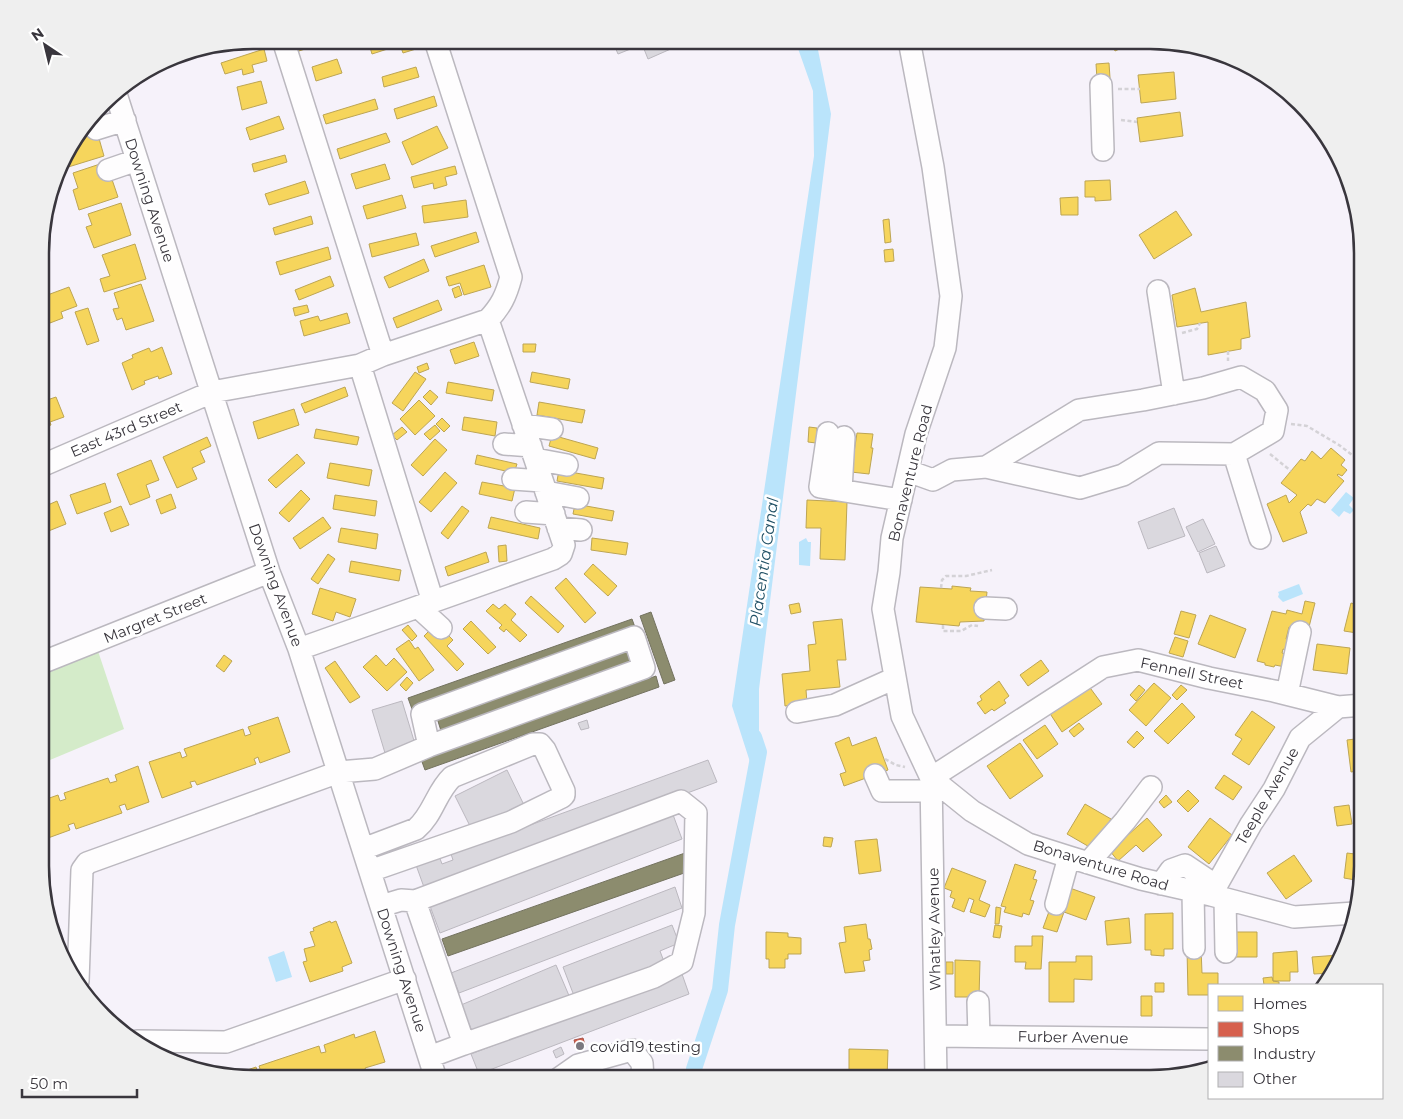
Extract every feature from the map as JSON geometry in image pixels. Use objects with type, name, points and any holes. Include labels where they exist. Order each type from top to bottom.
[{"type":"street","points":[[287,49],[383,355]]},
{"type":"street","points":[[299,649],[553,559],[561,554],[564,545],[488,320],[499,308],[507,294],[511,277],[438,49]]},
{"type":"street","name":"Bonaventure Road","points":[[911,49],[933,167],[950,296],[945,348],[916,434],[892,538],[890,572],[883,609],[902,716],[932,785],[1028,844],[1162,884],[1171,870],[1185,865],[1209,881],[1208,895]]},
{"type":"street","points":[[1101,85],[1102,150]]},
{"type":"street","name":"Downing Avenue","points":[[117,100],[269,572],[299,649],[433,1070]]},
{"type":"street","points":[[96,130],[124,120]]},
{"type":"street","points":[[108,170],[137,160]]},
{"type":"street","points":[[1158,291],[1174,394]]},
{"type":"street","name":"East 43rd Street","points":[[49,463],[212,392],[360,365],[383,355],[488,320]]},
{"type":"street","points":[[360,365],[426,604],[440,628]]},
{"type":"street","points":[[908,471],[933,480],[952,470],[986,467],[1080,488],[1123,475],[1159,453],[1234,454],[1273,432],[1277,410],[1265,391],[1241,377],[1174,394],[1079,410],[986,467]]},
{"type":"street","points":[[523,424],[552,429]]},
{"type":"street","points":[[836,435],[820,487],[901,500]]},
{"type":"street","points":[[504,444],[567,465]]},
{"type":"street","points":[[1234,454],[1260,538]]},
{"type":"street","points":[[513,479],[544,486],[578,498]]},
{"type":"street","points":[[526,512],[581,530]]},
{"type":"street","name":"Margret Street","points":[[49,660],[269,572]]},
{"type":"street","points":[[1287,694],[1300,632]]},
{"type":"street","points":[[78,972],[82,870],[87,863],[339,772],[375,769],[429,746],[644,668],[634,636],[422,714],[429,746]]},
{"type":"street","name":"Fennell Street","points":[[932,785],[1103,667],[1138,660],[1174,662],[1338,708],[1354,706]]},
{"type":"street","points":[[797,712],[835,705],[894,678]]},
{"type":"street","name":"Teeple Avenue","points":[[1208,895],[1274,789],[1300,738],[1338,708]]},
{"type":"street","points":[[363,848],[420,826],[446,783],[452,777],[533,744],[540,744],[545,750],[564,791],[562,797],[511,822],[370,871]]},
{"type":"street","points":[[875,775],[882,791],[932,785]]},
{"type":"street","name":"Whatley Avenue","points":[[932,785],[936,1070]]},
{"type":"street","points":[[1056,904],[1078,860],[1125,821],[1151,787]]},
{"type":"street","points":[[381,906],[401,900],[415,901],[681,801],[696,814],[694,913],[682,962],[654,977],[429,1057]]},
{"type":"street","points":[[1208,895],[1294,917],[1348,913]]},
{"type":"street","points":[[1194,948],[1202,925],[1208,895]]},
{"type":"street","points":[[1208,895],[1226,952]]},
{"type":"street","points":[[415,901],[464,1044]]},
{"type":"street","points":[[148,1041],[226,1042],[405,979]]},
{"type":"street","points":[[978,1002],[979,1036]]},
{"type":"street","name":"Furber Avenue","points":[[936,1036],[1208,1040]]},
{"type":"street","points":[[571,1070],[578,1065],[632,1050],[642,1063],[642,1070]]},
{"type":"path","points":[[1275,422],[1307,426],[1340,445],[1354,456]]},
{"type":"path","points":[[1256,442],[1291,471]]},
{"type":"path","points":[[941,588],[942,580],[946,576],[966,576],[992,570]]},
{"type":"path","points":[[943,625],[943,631],[962,631],[972,625],[982,626],[989,622],[994,608]]},
{"type":"green space","points":[[98,651],[124,729],[50,760],[49,671]]},
{"type":"water","points":[[798,49],[818,49],[831,114],[759,689],[759,752],[727,925],[750,762],[732,706],[814,156],[813,91]]},
{"type":"water","points":[[1346,492],[1354,498],[1349,505],[1354,510],[1350,514],[1344,511],[1339,517],[1331,510]]},
{"type":"water","points":[[806,538],[808,542],[811,542],[810,566],[799,565],[799,542]]},
{"type":"water","points":[[1299,584],[1303,594],[1283,602],[1278,597],[1278,592]]},
{"type":"water","points":[[284,951],[292,977],[276,982],[268,957]]},
{"type":"building: Homes","points":[[264,49],[267,61],[252,65],[254,72],[243,75],[242,69],[225,74],[221,63]]},
{"type":"building: Homes","points":[[370,49],[388,49],[372,54]]},
{"type":"building: Homes","points":[[402,49],[416,49],[403,53]]},
{"type":"building: Homes","points":[[337,59],[342,73],[316,81],[312,67]]},
{"type":"building: Homes","points":[[1109,63],[1110,78],[1097,79],[1096,64]]},
{"type":"building: Homes","points":[[416,67],[419,77],[384,87],[382,77]]},
{"type":"building: Homes","points":[[1174,72],[1176,99],[1141,103],[1138,75]]},
{"type":"building: Homes","points":[[261,81],[267,103],[242,110],[237,87]]},
{"type":"building: Homes","points":[[434,96],[437,106],[397,119],[394,109]]},
{"type":"building: Homes","points":[[375,99],[378,109],[326,124],[323,115]]},
{"type":"building: Homes","points":[[1180,112],[1183,136],[1140,142],[1137,118]]},
{"type":"building: Homes","points":[[279,116],[284,129],[250,140],[246,128]]},
{"type":"building: Homes","points":[[95,124],[104,156],[68,167],[76,151]]},
{"type":"building: Homes","points":[[437,126],[448,148],[412,165],[402,142]]},
{"type":"building: Homes","points":[[386,133],[390,142],[340,159],[337,149]]},
{"type":"building: Homes","points":[[285,155],[287,162],[254,172],[252,164]]},
{"type":"building: Homes","points":[[106,162],[118,197],[79,210],[73,190],[78,188],[73,173]]},
{"type":"building: Homes","points":[[385,164],[390,179],[356,189],[351,174]]},
{"type":"building: Homes","points":[[455,166],[457,174],[445,177],[447,185],[434,189],[433,183],[414,188],[411,177]]},
{"type":"building: Homes","points":[[1110,180],[1111,200],[1095,201],[1095,197],[1085,197],[1085,181]]},
{"type":"building: Homes","points":[[305,181],[309,193],[269,205],[265,194]]},
{"type":"building: Homes","points":[[402,195],[406,208],[367,219],[363,206]]},
{"type":"building: Homes","points":[[1078,197],[1078,215],[1061,215],[1060,198]]},
{"type":"building: Homes","points":[[466,200],[468,217],[424,223],[422,206]]},
{"type":"building: Homes","points":[[121,203],[131,235],[94,248],[86,227],[92,225],[88,214]]},
{"type":"building: Homes","points":[[1176,211],[1192,235],[1154,259],[1139,235]]},
{"type":"building: Homes","points":[[311,216],[313,224],[275,235],[273,228]]},
{"type":"building: Homes","points":[[889,219],[891,242],[885,243],[883,220]]},
{"type":"building: Homes","points":[[476,232],[479,242],[435,257],[431,246]]},
{"type":"building: Homes","points":[[416,233],[419,245],[372,257],[369,244]]},
{"type":"building: Homes","points":[[135,244],[146,279],[104,292],[100,279],[110,276],[102,255]]},
{"type":"building: Homes","points":[[328,247],[331,259],[280,275],[276,262]]},
{"type":"building: Homes","points":[[893,249],[894,261],[885,262],[884,250]]},
{"type":"building: Homes","points":[[424,259],[429,271],[389,288],[384,277]]},
{"type":"building: Homes","points":[[484,265],[491,287],[464,295],[460,283],[449,286],[446,277]]},
{"type":"building: Homes","points":[[330,276],[334,286],[299,300],[295,290]]},
{"type":"building: Homes","points":[[141,284],[154,321],[126,330],[122,318],[117,320],[113,309],[119,308],[114,293]]},
{"type":"building: Homes","points":[[459,286],[462,295],[455,298],[452,289]]},
{"type":"building: Homes","points":[[69,287],[77,306],[61,312],[63,318],[50,323],[49,294]]},
{"type":"building: Homes","points":[[1195,288],[1201,312],[1246,302],[1250,337],[1241,339],[1241,349],[1208,355],[1208,322],[1177,327],[1172,295]]},
{"type":"building: Homes","points":[[438,300],[442,310],[397,328],[393,318]]},
{"type":"building: Homes","points":[[307,305],[309,312],[295,316],[293,308]]},
{"type":"building: Homes","points":[[88,308],[99,341],[87,345],[75,312]]},
{"type":"building: Homes","points":[[347,313],[350,323],[304,336],[300,321],[318,316],[320,321]]},
{"type":"building: Homes","points":[[474,342],[479,356],[455,364],[450,350]]},
{"type":"building: Homes","points":[[523,344],[536,344],[535,352],[523,352]]},
{"type":"building: Homes","points":[[162,347],[172,374],[159,379],[158,376],[144,381],[145,384],[132,390],[122,363],[133,358],[132,355],[149,348],[151,352]]},
{"type":"building: Homes","points":[[427,363],[429,369],[419,373],[417,367]]},
{"type":"building: Homes","points":[[415,372],[426,379],[403,411],[392,403]]},
{"type":"building: Homes","points":[[532,372],[570,379],[568,389],[530,382]]},
{"type":"building: Homes","points":[[448,382],[494,390],[492,401],[446,393]]},
{"type":"building: Homes","points":[[345,387],[348,396],[305,413],[301,404]]},
{"type":"building: Homes","points":[[430,390],[438,397],[431,405],[423,397]]},
{"type":"building: Homes","points":[[56,397],[64,417],[50,422],[51,425],[49,426],[49,399]]},
{"type":"building: Homes","points":[[419,400],[435,416],[415,435],[400,419]]},
{"type":"building: Homes","points":[[539,402],[585,410],[582,423],[537,415]]},
{"type":"building: Homes","points":[[294,409],[299,425],[258,439],[253,422]]},
{"type":"building: Homes","points":[[464,417],[497,422],[495,436],[462,430]]},
{"type":"building: Homes","points":[[442,418],[450,426],[444,432],[436,424]]},
{"type":"building: Homes","points":[[435,425],[440,431],[430,440],[424,434]]},
{"type":"building: Homes","points":[[402,427],[407,432],[397,440],[392,435]]},
{"type":"building: Homes","points":[[809,427],[817,428],[816,443],[808,442]]},
{"type":"building: Homes","points":[[316,429],[359,437],[357,445],[314,438]]},
{"type":"building: Homes","points":[[857,433],[873,434],[869,474],[851,472]]},
{"type":"building: Homes","points":[[552,435],[598,448],[595,459],[549,446]]},
{"type":"building: Homes","points":[[207,437],[211,446],[200,451],[205,462],[192,468],[197,479],[177,488],[163,457]]},
{"type":"building: Homes","points":[[435,439],[447,450],[423,476],[411,465]]},
{"type":"building: Homes","points":[[1331,448],[1345,460],[1341,465],[1347,470],[1342,476],[1337,475],[1344,481],[1325,503],[1317,499],[1311,506],[1308,504],[1300,512],[1307,533],[1283,542],[1267,504],[1286,495],[1289,503],[1297,495],[1281,483],[1301,459],[1305,461],[1312,451],[1321,459]]},
{"type":"building: Homes","points":[[297,454],[305,463],[276,488],[268,480]]},
{"type":"building: Homes","points":[[477,455],[517,464],[514,473],[475,464]]},
{"type":"building: Homes","points":[[151,460],[159,480],[146,485],[150,497],[130,505],[117,474]]},
{"type":"building: Homes","points":[[330,463],[372,470],[369,486],[327,478]]},
{"type":"building: Homes","points":[[559,470],[604,478],[602,489],[557,481]]},
{"type":"building: Homes","points":[[445,472],[457,483],[431,512],[419,502]]},
{"type":"building: Homes","points":[[482,482],[515,488],[512,501],[479,494]]},
{"type":"building: Homes","points":[[105,483],[111,502],[77,514],[70,495]]},
{"type":"building: Homes","points":[[301,490],[310,499],[289,522],[279,513]]},
{"type":"building: Homes","points":[[171,494],[176,508],[161,514],[156,500]]},
{"type":"building: Homes","points":[[335,495],[377,501],[375,516],[333,509]]},
{"type":"building: Homes","points":[[807,500],[847,502],[845,560],[820,559],[821,528],[806,528]]},
{"type":"building: Homes","points":[[57,501],[66,524],[49,531],[49,504]]},
{"type":"building: Homes","points":[[575,504],[614,511],[612,521],[573,514]]},
{"type":"building: Homes","points":[[121,506],[129,525],[111,532],[104,513]]},
{"type":"building: Homes","points":[[462,506],[469,511],[448,539],[441,533]]},
{"type":"building: Homes","points":[[323,517],[331,528],[300,549],[293,538]]},
{"type":"building: Homes","points":[[491,517],[540,528],[538,539],[488,528]]},
{"type":"building: Homes","points":[[341,528],[378,534],[376,549],[338,542]]},
{"type":"building: Homes","points":[[592,538],[628,543],[626,555],[591,550]]},
{"type":"building: Homes","points":[[506,545],[507,561],[499,562],[498,546]]},
{"type":"building: Homes","points":[[486,552],[489,562],[448,576],[445,567]]},
{"type":"building: Homes","points":[[328,554],[335,559],[318,584],[311,579]]},
{"type":"building: Homes","points":[[351,561],[401,570],[399,581],[349,572]]},
{"type":"building: Homes","points":[[593,564],[617,586],[608,596],[584,574]]},
{"type":"building: Homes","points":[[566,578],[596,613],[585,623],[555,588]]},
{"type":"building: Homes","points":[[952,586],[971,588],[970,591],[987,592],[984,621],[960,622],[959,626],[916,622],[920,587],[952,589]]},
{"type":"building: Homes","points":[[320,588],[356,599],[350,617],[336,612],[333,621],[312,614]]},
{"type":"building: Homes","points":[[531,596],[564,626],[558,633],[525,603]]},
{"type":"building: Homes","points":[[1305,601],[1315,603],[1308,631],[1289,627],[1286,639],[1292,640],[1289,651],[1283,649],[1282,653],[1289,655],[1285,667],[1275,665],[1274,667],[1257,661],[1272,611],[1286,614],[1287,610],[1302,614]]},
{"type":"building: Homes","points":[[799,603],[801,612],[791,614],[789,605]]},
{"type":"building: Homes","points":[[1351,603],[1354,604],[1354,633],[1344,631]]},
{"type":"building: Homes","points":[[493,604],[499,609],[505,604],[516,614],[511,620],[527,635],[520,642],[506,629],[504,632],[499,628],[502,625],[486,611]]},
{"type":"building: Homes","points":[[1181,611],[1196,615],[1189,638],[1174,634]]},
{"type":"building: Homes","points":[[1210,615],[1246,629],[1235,658],[1198,644]]},
{"type":"building: Homes","points":[[842,619],[846,660],[837,660],[840,687],[806,690],[807,703],[785,706],[782,674],[810,671],[808,645],[816,644],[813,622]]},
{"type":"building: Homes","points":[[471,621],[496,647],[488,654],[463,629]]},
{"type":"building: Homes","points":[[408,625],[417,636],[412,641],[402,630]]},
{"type":"building: Homes","points":[[431,629],[443,630],[453,640],[447,646],[464,664],[457,671],[424,636]]},
{"type":"building: Homes","points":[[1175,637],[1188,641],[1183,657],[1169,653]]},
{"type":"building: Homes","points":[[409,640],[415,649],[418,647],[434,670],[419,681],[396,649]]},
{"type":"building: Homes","points":[[1317,644],[1350,648],[1347,674],[1313,670]]},
{"type":"building: Homes","points":[[224,655],[232,661],[224,672],[216,666]]},
{"type":"building: Homes","points":[[376,655],[386,666],[394,658],[407,672],[387,691],[363,667]]},
{"type":"building: Homes","points":[[1041,660],[1049,671],[1028,686],[1020,675]]},
{"type":"building: Homes","points":[[335,661],[360,697],[350,703],[325,668]]},
{"type":"building: Homes","points":[[407,677],[413,683],[406,691],[400,685]]},
{"type":"building: Homes","points":[[999,681],[1009,696],[1004,700],[1006,703],[994,711],[992,709],[985,714],[977,703],[982,700],[980,696]]},
{"type":"building: Homes","points":[[1154,683],[1171,698],[1146,726],[1129,710]]},
{"type":"building: Homes","points":[[1088,685],[1102,704],[1062,732],[1049,712]]},
{"type":"building: Homes","points":[[1139,685],[1145,690],[1136,701],[1130,695]]},
{"type":"building: Homes","points":[[1181,685],[1187,690],[1177,700],[1172,695]]},
{"type":"building: Homes","points":[[1182,703],[1195,717],[1168,744],[1154,731]]},
{"type":"building: Homes","points":[[1252,711],[1275,727],[1249,765],[1232,754],[1242,739],[1235,735]]},
{"type":"building: Homes","points":[[278,717],[290,752],[260,763],[258,757],[254,759],[256,764],[197,785],[195,781],[190,782],[192,787],[162,798],[149,762],[180,752],[182,758],[187,756],[184,749],[243,729],[245,736],[251,734],[248,727]]},
{"type":"building: Homes","points":[[1079,723],[1084,729],[1074,737],[1069,731]]},
{"type":"building: Homes","points":[[1045,725],[1058,744],[1037,759],[1023,740]]},
{"type":"building: Homes","points":[[1137,731],[1144,738],[1134,748],[1127,742]]},
{"type":"building: Homes","points":[[849,737],[852,746],[876,737],[888,770],[844,786],[840,774],[846,772],[835,743]]},
{"type":"building: Homes","points":[[1354,739],[1354,772],[1351,772],[1347,740]]},
{"type":"building: Homes","points":[[1020,743],[1043,776],[1010,799],[987,766]]},
{"type":"building: Homes","points":[[138,766],[149,802],[127,810],[125,804],[119,806],[122,813],[76,829],[74,823],[68,825],[70,830],[49,838],[49,798],[58,795],[60,801],[66,799],[64,793],[108,778],[110,783],[117,781],[115,775]]},
{"type":"building: Homes","points":[[1224,775],[1242,787],[1233,800],[1215,788]]},
{"type":"building: Homes","points":[[1188,790],[1199,801],[1188,812],[1177,801]]},
{"type":"building: Homes","points":[[1166,795],[1172,802],[1164,808],[1159,802]]},
{"type":"building: Homes","points":[[1085,804],[1111,819],[1093,849],[1067,834]]},
{"type":"building: Homes","points":[[1349,805],[1352,824],[1337,826],[1334,807]]},
{"type":"building: Homes","points":[[1147,818],[1162,835],[1143,852],[1136,845],[1118,861],[1110,851]]},
{"type":"building: Homes","points":[[1210,818],[1232,835],[1209,864],[1188,847]]},
{"type":"building: Homes","points":[[824,837],[833,838],[831,847],[823,846]]},
{"type":"building: Homes","points":[[877,839],[881,871],[859,874],[855,841]]},
{"type":"building: Homes","points":[[1347,853],[1354,854],[1354,880],[1344,878]]},
{"type":"building: Homes","points":[[1294,855],[1312,881],[1286,899],[1267,873]]},
{"type":"building: Homes","points":[[1015,864],[1036,871],[1033,879],[1037,880],[1030,900],[1034,901],[1029,915],[1023,913],[1022,917],[1004,912],[1006,907],[1001,906]]},
{"type":"building: Homes","points":[[952,868],[986,881],[979,900],[990,905],[985,917],[970,912],[974,900],[969,898],[964,912],[952,907],[955,899],[950,897],[952,891],[944,888]]},
{"type":"building: Homes","points":[[1067,887],[1095,897],[1086,920],[1064,912],[1057,932],[1043,928],[1051,906]]},
{"type":"building: Homes","points":[[996,907],[1001,908],[999,924],[995,924]]},
{"type":"building: Homes","points":[[1173,913],[1173,949],[1164,949],[1164,956],[1151,955],[1151,950],[1145,950],[1145,914]]},
{"type":"building: Homes","points":[[1129,918],[1131,943],[1107,945],[1105,921]]},
{"type":"building: Homes","points":[[330,921],[331,923],[336,921],[352,963],[342,967],[343,971],[310,982],[303,962],[307,961],[304,949],[315,946],[310,932],[314,931],[313,928]]},
{"type":"building: Homes","points":[[866,924],[868,939],[870,939],[872,949],[869,950],[870,960],[863,961],[865,971],[845,973],[839,943],[846,942],[844,927]]},
{"type":"building: Homes","points":[[995,925],[1002,926],[1000,938],[993,937]]},
{"type":"building: Homes","points":[[766,932],[788,933],[788,937],[801,938],[801,954],[788,954],[788,959],[785,959],[785,968],[769,968],[769,959],[766,959]]},
{"type":"building: Homes","points":[[1232,932],[1257,932],[1257,957],[1231,957]]},
{"type":"building: Homes","points":[[1032,936],[1043,936],[1041,969],[1025,969],[1026,962],[1015,962],[1015,946],[1032,946]]},
{"type":"building: Homes","points":[[1201,948],[1202,973],[1218,973],[1218,984],[1208,984],[1208,995],[1188,995],[1187,949]]},
{"type":"building: Homes","points":[[1297,951],[1298,972],[1290,972],[1290,981],[1273,981],[1273,953]]},
{"type":"building: Homes","points":[[1333,955],[1324,973],[1314,974],[1312,957]]},
{"type":"building: Homes","points":[[1076,956],[1092,956],[1092,980],[1074,979],[1074,1002],[1049,1002],[1049,962],[1076,962]]},
{"type":"building: Homes","points":[[955,960],[980,961],[979,997],[955,997]]},
{"type":"building: Homes","points":[[946,962],[953,962],[953,974],[946,974]]},
{"type":"building: Homes","points":[[1272,977],[1273,981],[1279,982],[1279,984],[1264,984],[1263,978]]},
{"type":"building: Homes","points":[[1155,983],[1164,983],[1164,992],[1155,992]]},
{"type":"building: Homes","points":[[1141,996],[1152,996],[1152,1016],[1141,1016]]},
{"type":"building: Homes","points":[[375,1031],[385,1062],[365,1068],[366,1070],[260,1070],[259,1066],[319,1046],[321,1053],[326,1052],[324,1045],[354,1034],[355,1038]]},
{"type":"building: Homes","points":[[849,1049],[888,1050],[887,1070],[849,1070]]},
{"type":"building: Shops","points":[[583,1038],[585,1045],[576,1047],[574,1040]]},
{"type":"building: Industry","points":[[651,612],[675,680],[664,684],[640,616]]},
{"type":"building: Industry","points":[[632,619],[636,630],[412,709],[408,698]]},
{"type":"building: Industry","points":[[631,649],[636,666],[442,734],[437,718]]},
{"type":"building: Industry","points":[[656,676],[659,687],[425,770],[421,759]]},
{"type":"building: Industry","points":[[685,853],[687,872],[448,956],[442,939]]},
{"type":"building: Other","points":[[616,49],[630,49],[618,54]]},
{"type":"building: Other","points":[[644,49],[671,49],[648,59]]},
{"type":"building: Other","points":[[1174,508],[1185,536],[1148,549],[1138,522]]},
{"type":"building: Other","points":[[1203,519],[1215,544],[1198,552],[1186,527]]},
{"type":"building: Other","points":[[1216,546],[1225,566],[1207,573],[1199,553]]},
{"type":"building: Other","points":[[402,701],[415,744],[385,753],[372,710]]},
{"type":"building: Other","points":[[587,720],[589,728],[581,730],[578,723]]},
{"type":"building: Other","points":[[708,760],[717,782],[425,890],[416,865],[439,856],[442,864],[453,860],[451,854]]},
{"type":"building: Other","points":[[507,770],[524,805],[472,830],[455,796]]},
{"type":"building: Other","points":[[672,812],[682,839],[440,933],[430,906]]},
{"type":"building: Other","points":[[675,887],[682,908],[459,993],[451,973]]},
{"type":"building: Other","points":[[672,925],[679,943],[660,951],[666,967],[576,1001],[563,967]]},
{"type":"building: Other","points":[[556,965],[570,998],[475,1038],[461,1005]]},
{"type":"building: Other","points":[[682,974],[689,994],[490,1070],[477,1070],[471,1054]]},
{"type":"building: Other","points":[[561,1047],[564,1054],[556,1058],[553,1051]]},
{"type":"waterway","name":"Placentia Canal","points":[[694,1070],[720,990],[727,925],[759,752],[754,737]]},
{"type":"place","name":"covid19 testing","points":[[580,1046]]}]
